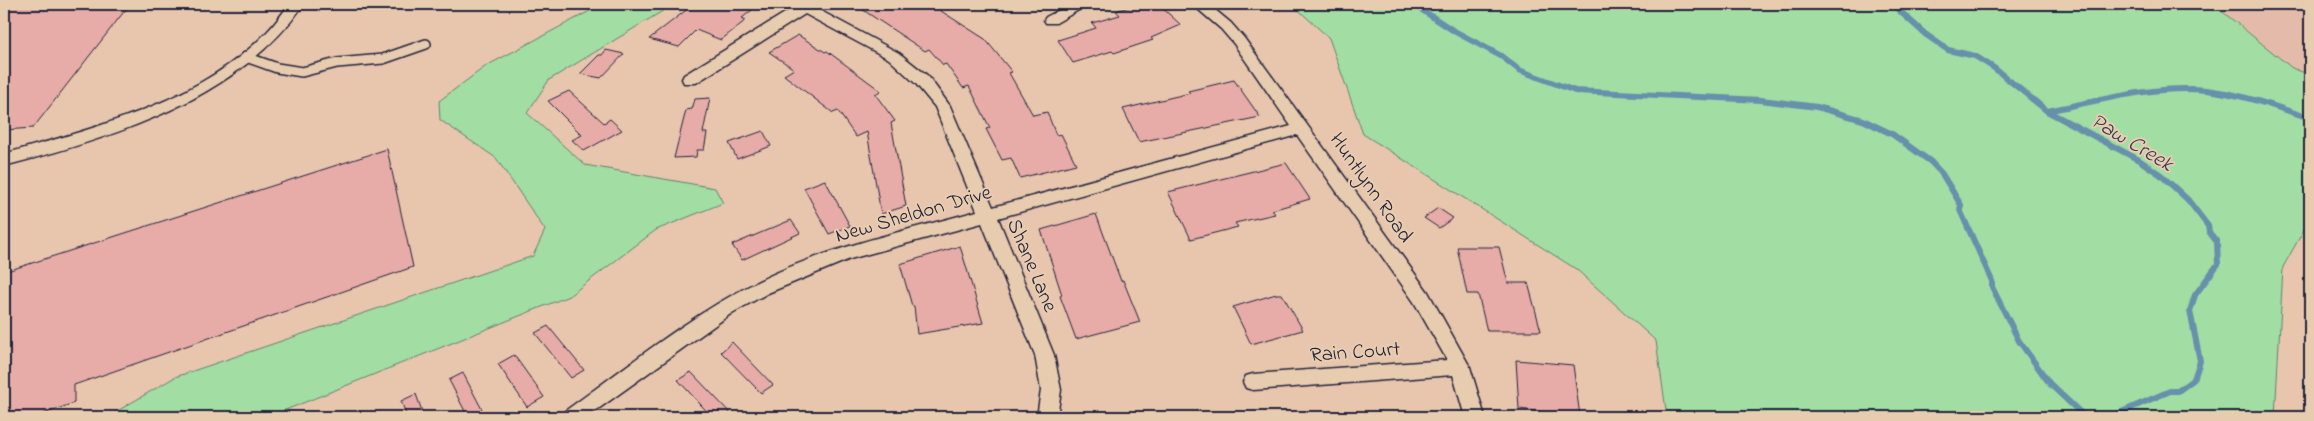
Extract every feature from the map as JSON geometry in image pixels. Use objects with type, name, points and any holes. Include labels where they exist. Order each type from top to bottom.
[{"type":"street","points":[[4,160],[145,115],[192,92],[246,57],[273,35],[297,4]]},
{"type":"street","points":[[1051,20],[1082,4]]},
{"type":"street","name":"Huntlynn Road","points":[[1199,4],[1226,26],[1234,36],[1302,128],[1421,297],[1448,341],[1469,391],[1475,417]]},
{"type":"street","points":[[690,79],[801,6]]},
{"type":"street","name":"Shane Lane","points":[[801,6],[877,46],[911,68],[942,106],[951,122],[959,150],[1042,346],[1050,372],[1051,398],[1047,417]]},
{"type":"street","name":"New Sheldon Drive","points":[[572,417],[725,308],[761,288],[804,269],[845,254],[1302,128]]},
{"type":"street","name":"Rain Court","points":[[1253,382],[1460,368]]},
{"type":"lane","points":[[246,57],[277,68],[302,72],[336,63],[383,59],[426,44]]},
{"type":"shaded area","points":[[2213,4],[2310,4],[2310,75],[2292,68]]},
{"type":"green space","points":[[603,4],[674,4],[549,80],[527,113],[585,165],[715,188],[723,203],[656,230],[569,296],[268,417],[107,417],[175,377],[533,256],[545,230],[496,158],[440,120],[439,101],[486,66]]},
{"type":"green space","points":[[1292,4],[2213,4],[2292,68],[2310,75],[2310,219],[2283,267],[2275,417],[1667,417],[1656,341],[1576,269],[1363,134],[1329,38]]},
{"type":"building","points":[[4,4],[130,4],[33,128],[4,130]]},
{"type":"building","points":[[694,4],[734,4],[752,10],[742,18],[746,20],[721,40],[696,30],[679,47],[649,39]]},
{"type":"building","points":[[854,4],[930,4],[985,39],[1012,72],[1009,73],[1033,115],[1047,112],[1056,135],[1061,134],[1076,164],[1020,178],[1011,158],[1002,160],[986,129],[990,128],[969,86],[963,88],[946,64],[943,65],[929,49],[925,51]]},
{"type":"building","points":[[1138,4],[1158,4],[1181,25],[1151,38],[1153,40],[1114,53],[1112,51],[1073,63],[1058,40],[1096,28],[1092,23],[1120,15],[1116,11]]},
{"type":"building","points":[[798,35],[825,52],[827,51],[881,91],[875,94],[895,121],[891,123],[906,206],[881,214],[867,132],[856,137],[838,111],[833,113],[784,75],[794,69],[769,52]]},
{"type":"building","points":[[606,50],[624,54],[601,78],[580,74],[599,55],[602,55]]},
{"type":"building","points":[[1234,80],[1260,117],[1139,142],[1123,109],[1190,93],[1188,91]]},
{"type":"building","points":[[569,91],[604,123],[610,119],[622,130],[584,151],[572,140],[582,135],[548,101]]},
{"type":"building","points":[[710,98],[703,133],[707,133],[704,150],[697,150],[696,157],[674,158],[686,110],[692,109],[695,99]]},
{"type":"building","points":[[763,131],[771,146],[737,159],[729,143]]},
{"type":"building","points":[[387,149],[413,267],[74,385],[74,403],[35,417],[4,417],[4,272]]},
{"type":"building","points":[[1286,163],[1310,199],[1272,210],[1275,214],[1235,223],[1238,227],[1191,239],[1168,192]]},
{"type":"building","points":[[825,180],[850,226],[829,234],[804,188]]},
{"type":"building","points":[[1438,208],[1453,218],[1439,228],[1424,218]]},
{"type":"building","points":[[1096,214],[1121,281],[1123,280],[1140,322],[1076,339],[1060,296],[1062,295],[1041,230]]},
{"type":"building","points":[[791,220],[800,233],[742,260],[732,245]]},
{"type":"building","points":[[960,246],[983,323],[917,334],[914,306],[912,306],[900,264]]},
{"type":"building","points":[[1457,247],[1499,247],[1508,283],[1528,283],[1541,331],[1487,331],[1478,294],[1467,294]]},
{"type":"building","points":[[1276,294],[1282,294],[1303,330],[1251,344],[1233,307]]},
{"type":"building","points":[[548,326],[584,370],[571,378],[535,333]]},
{"type":"building","points":[[732,342],[773,385],[761,393],[721,352]]},
{"type":"building","points":[[514,355],[544,397],[527,407],[498,364]]},
{"type":"building","points":[[1516,360],[1573,365],[1580,416],[1519,409]]},
{"type":"building","points":[[691,372],[734,417],[712,417],[678,380]]},
{"type":"building","points":[[463,373],[486,417],[468,417],[449,380]]},
{"type":"building","points":[[416,394],[424,417],[407,417],[401,401]]},
{"type":"waterway","points":[[1413,4],[1454,31],[1501,56],[1519,70],[1575,91],[1761,100],[1817,107],[1863,120],[1892,134],[1931,162],[1942,174],[1961,205],[1960,210],[1992,281],[1992,287],[2019,341],[2050,384],[2085,417]]},
{"type":"waterway","name":"Paw Creek","points":[[1892,4],[1925,34],[1948,50],[1975,56],[1994,68],[2047,111]]},
{"type":"waterway","points":[[2047,111],[2126,95],[2186,89],[2206,90],[2259,101],[2310,118]]},
{"type":"waterway","name":"Paw Creek","points":[[2047,111],[2139,160],[2161,175],[2188,200],[2208,226],[2209,232],[2217,242],[2218,264],[2195,295],[2190,311],[2200,361],[2194,379],[2178,391],[2170,391],[2110,417]]}]
